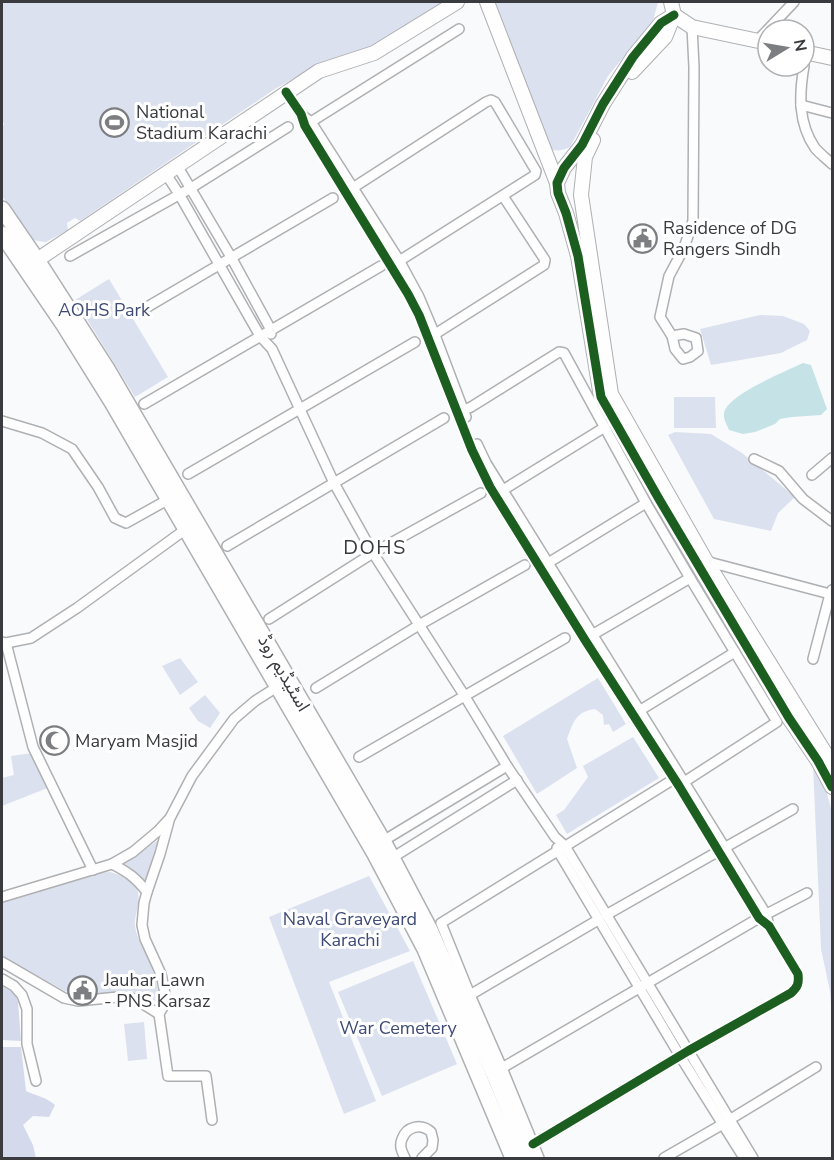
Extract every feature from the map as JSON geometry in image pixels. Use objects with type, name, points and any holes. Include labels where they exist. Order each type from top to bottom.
[{"type":"main road","name":"اسٹیڈیم روڈ","points":[[2,209],[107,369],[383,841],[429,930],[496,1081],[530,1151]]},
{"type":"main road","name":"اسٹیڈیم روڈ","points":[[2,234],[70,334],[112,402],[375,854],[415,929],[513,1157]]},
{"type":"street","points":[[37,260],[319,70],[374,54],[458,2]]},
{"type":"street","points":[[488,2],[548,152],[558,193],[566,213],[578,256],[601,397],[828,763],[832,787]]},
{"type":"street","points":[[782,18],[794,2]]},
{"type":"street","points":[[557,183],[564,168],[582,146],[603,104],[633,57],[672,8]]},
{"type":"street","points":[[672,8],[692,27],[756,41]]},
{"type":"street","points":[[672,8],[664,37],[634,69],[602,118],[585,157],[581,191],[611,394],[702,563]]},
{"type":"street","points":[[672,336],[660,317],[669,276],[684,248],[693,221],[692,27]]},
{"type":"street","points":[[308,124],[459,29]]},
{"type":"street","points":[[816,58],[832,58]]},
{"type":"street","points":[[801,78],[803,124],[816,148],[832,164]]},
{"type":"street","points":[[286,92],[395,263],[408,294],[431,337],[479,450],[636,713]]},
{"type":"street","points":[[349,190],[491,100],[495,102],[536,174],[395,263]]},
{"type":"street","points":[[801,105],[832,113]]},
{"type":"street","points":[[70,256],[191,188],[288,128]]},
{"type":"street","points":[[548,152],[574,155]]},
{"type":"street","points":[[548,152],[564,168],[581,191]]},
{"type":"street","points":[[172,170],[191,188],[231,257],[271,330],[272,349]]},
{"type":"street","points":[[172,170],[179,194],[260,336],[272,349],[334,483],[374,554],[507,766],[555,837],[726,1122],[744,1158]]},
{"type":"street","points":[[561,200],[571,203],[581,191]]},
{"type":"street","points":[[431,337],[544,265],[544,260],[502,196]]},
{"type":"street","points":[[137,313],[333,198]]},
{"type":"street","points":[[144,404],[381,266]]},
{"type":"street","points":[[188,474],[415,342]]},
{"type":"street","points":[[461,411],[559,352],[564,353],[646,502],[777,722],[441,922],[502,1068],[530,1151],[538,1158]]},
{"type":"street","points":[[461,411],[472,450],[490,487],[636,713],[763,916],[798,974],[799,981],[791,993],[684,1053],[530,1151]]},
{"type":"street","points":[[227,546],[444,418]]},
{"type":"street","points":[[2,421],[42,432],[72,449],[98,487],[114,518],[126,523],[169,499]]},
{"type":"street","points":[[502,490],[605,427]]},
{"type":"street","points":[[812,475],[832,458]]},
{"type":"street","points":[[754,459],[780,471],[802,499],[832,521]]},
{"type":"street","points":[[269,619],[374,554],[480,493]]},
{"type":"street","points":[[548,563],[646,502]]},
{"type":"street","points":[[93,870],[33,747],[4,642],[31,638],[77,608],[186,529]]},
{"type":"street","points":[[702,563],[731,567],[831,592],[813,659]]},
{"type":"street","points":[[316,688],[419,625],[525,565]]},
{"type":"street","points":[[711,577],[731,567]]},
{"type":"street","points":[[592,636],[690,578]]},
{"type":"street","points":[[359,757],[565,638]]},
{"type":"street","points":[[636,713],[735,652]]},
{"type":"street","points":[[212,1120],[206,1076],[168,1076],[159,1014],[166,1002],[161,974],[145,939],[142,925],[144,903],[170,818],[192,776],[234,718],[277,687]]},
{"type":"street","points":[[383,841],[507,766]]},
{"type":"street","points":[[392,858],[517,780]]},
{"type":"street","points":[[470,996],[793,809]]},
{"type":"street","points":[[2,897],[112,864],[133,852],[159,831],[170,818]]},
{"type":"street","points":[[112,864],[127,871],[147,892]]},
{"type":"street","points":[[502,1068],[763,916],[807,893]]},
{"type":"street","points":[[2,962],[64,998],[78,1000],[118,997],[135,999],[159,1014]]},
{"type":"street","points":[[2,979],[14,986],[22,995],[27,1009],[27,1044],[36,1081]]},
{"type":"street","points":[[664,1158],[816,1067]]},
{"type":"street","points":[[726,1122],[753,1158]]},
{"type":"street","points":[[405,1158],[400,1148],[402,1138],[408,1130],[421,1126],[431,1132],[433,1140],[432,1148],[422,1158]]},
{"type":"green space","name":"National Stadium Karachi","points":[[2,2],[448,2],[374,49],[317,65],[275,89],[80,221],[75,218],[67,223],[68,230],[46,242],[32,240],[2,196],[2,127],[4,124],[2,120]]},
{"type":"green space","points":[[495,2],[658,2],[653,21],[608,76],[570,147],[553,150],[547,147]]},
{"type":"green space","name":"AOHS Park","points":[[109,279],[168,377],[135,397],[75,300]]},
{"type":"green space","points":[[760,315],[783,316],[804,324],[810,331],[807,340],[781,353],[711,365],[700,329]]},
{"type":"green space","points":[[674,397],[715,397],[716,428],[674,428]]},
{"type":"green space","points":[[675,432],[711,434],[742,453],[795,497],[778,513],[771,531],[714,519],[668,435]]},
{"type":"green space","points":[[180,658],[198,682],[180,695],[162,666]]},
{"type":"green space","points":[[598,678],[626,724],[613,732],[609,724],[604,725],[603,715],[595,709],[579,715],[567,739],[577,768],[537,794],[503,736]]},
{"type":"green space","points":[[205,695],[220,713],[210,728],[198,721],[189,708]]},
{"type":"green space","points":[[633,737],[659,778],[567,834],[556,815],[564,810],[588,777],[583,766]]},
{"type":"green space","points":[[32,753],[50,787],[2,806],[2,778],[14,775],[11,756]]},
{"type":"green space","points":[[813,765],[825,785],[831,809],[832,1017],[830,991],[821,949]]},
{"type":"green space","points":[[158,840],[146,880],[142,881],[124,863]]},
{"type":"green space","points":[[110,872],[130,880],[138,890],[139,901],[135,926],[157,984],[160,1002],[125,993],[93,995],[89,984],[74,988],[75,993],[65,991],[2,956],[2,903],[97,873]]},
{"type":"green space","name":"Naval Graveyard Karachi","points":[[369,876],[410,951],[329,982],[376,1101],[344,1114],[269,917]]},
{"type":"green space","name":"War Cemetery","points":[[413,961],[457,1064],[382,1096],[338,992]]},
{"type":"green space","points":[[144,1022],[147,1059],[128,1061],[124,1024]]},
{"type":"shaded area","points":[[803,363],[811,365],[827,409],[821,415],[780,419],[775,424],[743,434],[729,430],[724,413],[735,399],[758,384]]},
{"type":"shaded area","points":[[2,986],[15,994],[18,1002],[21,1041],[2,1040]]},
{"type":"shaded area","points":[[2,1047],[21,1047],[26,1091],[45,1098],[55,1105],[49,1117],[33,1116],[23,1125],[33,1145],[36,1158],[2,1158]]},
{"type":"cycle path","points":[[674,15],[661,23],[633,57],[603,104],[582,145],[564,168],[557,183],[558,193],[578,256],[601,397],[659,499],[832,787]]},
{"type":"cycle path","points":[[286,92],[419,315],[472,450],[490,487],[679,786],[759,918],[769,926],[798,974],[798,985],[791,993],[688,1051],[533,1144]]},
{"type":"place","name":"National Stadium Karachi","points":[[115,122]]},
{"type":"place","name":"Rasidence of DG Rangers Sindh","points":[[642,238]]},
{"type":"place","name":"Maryam Masjid","points":[[54,741]]},
{"type":"place","name":"Jauhar Lawn - PNS Karsaz","points":[[83,990]]},
{"type":"district","name":"DOHS","points":[[375,547]]}]
